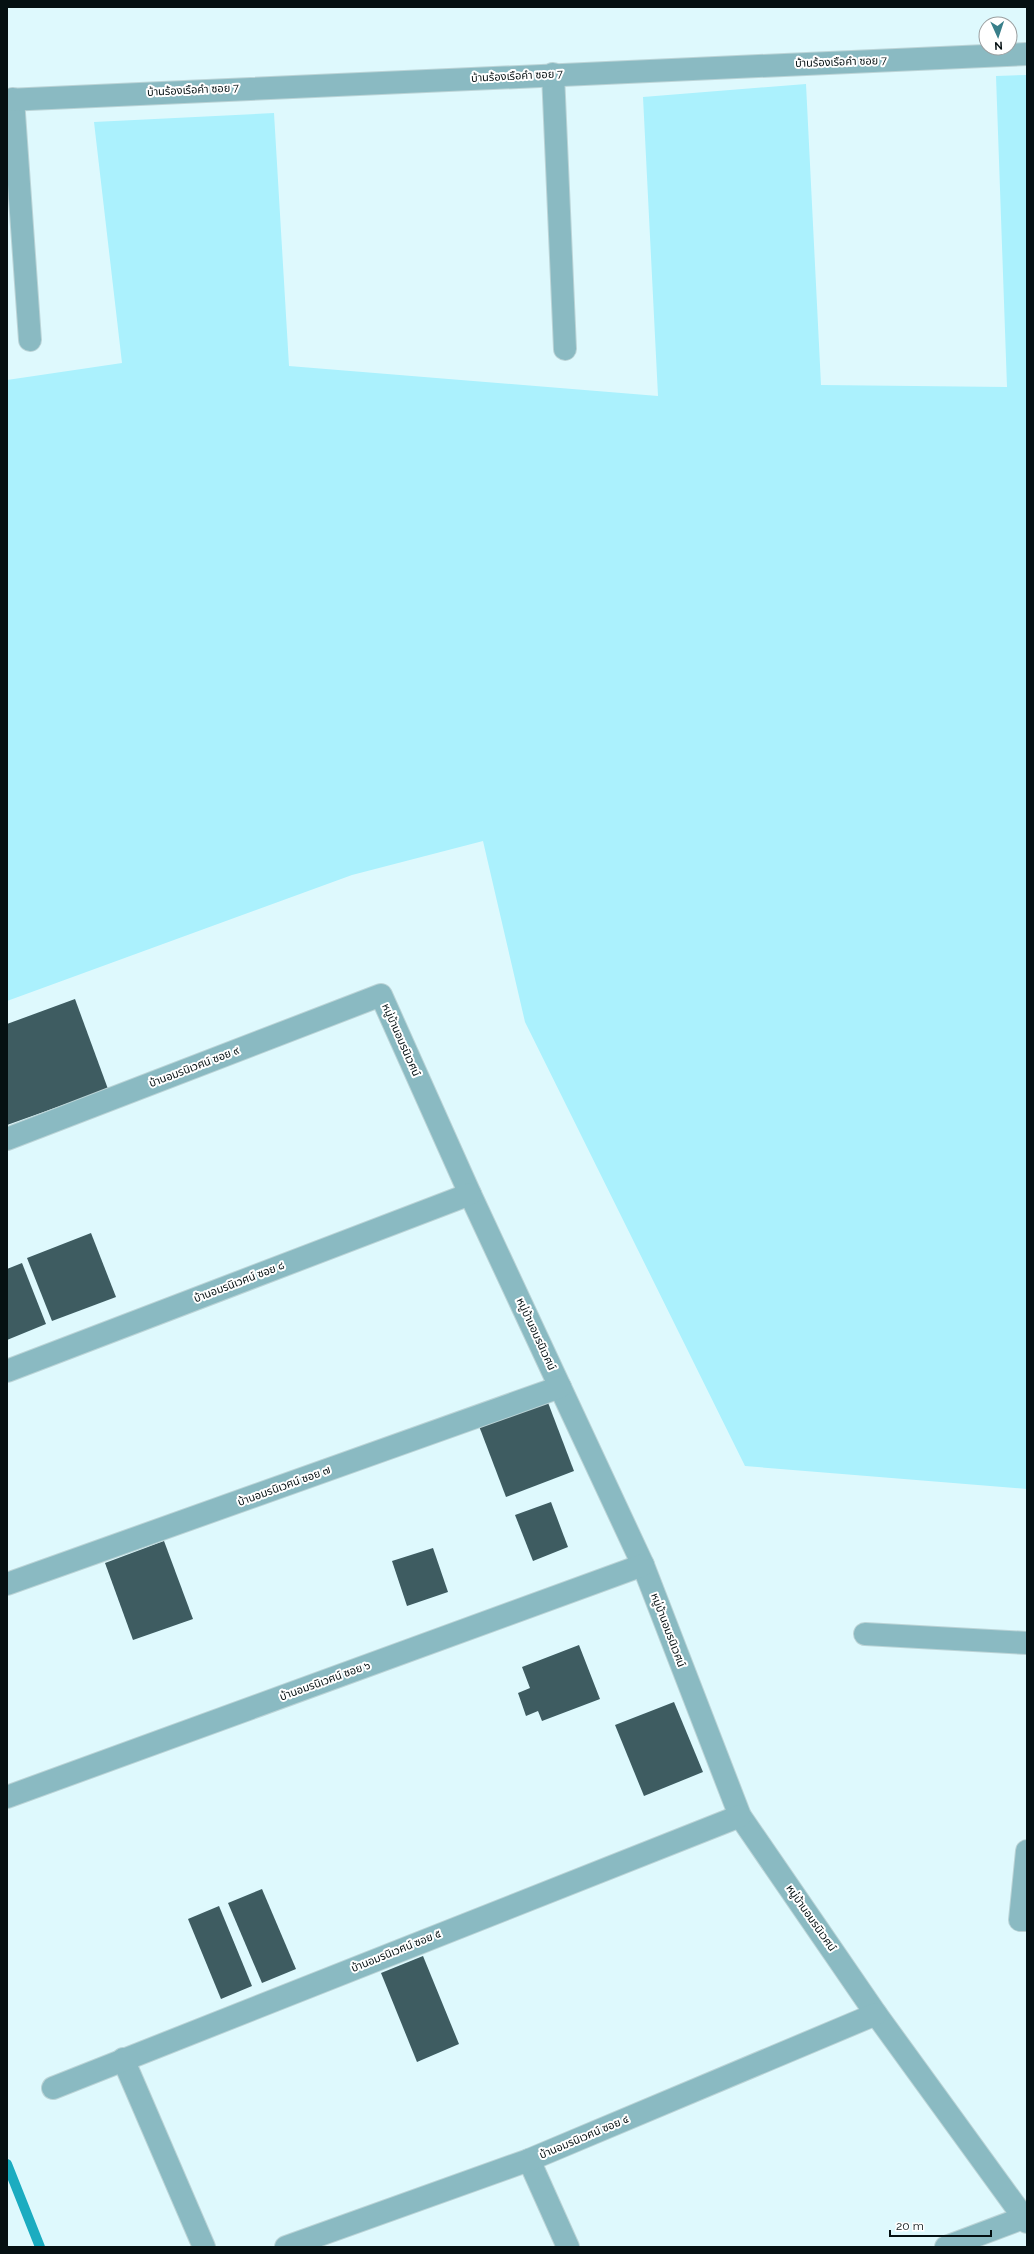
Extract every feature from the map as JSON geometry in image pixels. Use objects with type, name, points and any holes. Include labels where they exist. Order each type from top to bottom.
[{"type":"street","name":"บ้านร้องเรือคำ ซอย 7","points":[[10,99],[1027,54]]},
{"type":"street","points":[[554,74],[565,349]]},
{"type":"street","points":[[10,99],[30,340]]},
{"type":"street","name":"บ้านอมรนิเวศน์ ซอย ๙","points":[[7,1139],[380,995]]},
{"type":"street","name":"หมู่บ้านอมรนิเวศน์","points":[[380,995],[470,1194],[643,1565],[740,1816],[876,2014],[1025,2220]]},
{"type":"street","name":"บ้านอมรนิเวศน์ ซอย ๘","points":[[7,1371],[470,1194]]},
{"type":"street","name":"บ้านอมรนิเวศน์ ซอย ๗","points":[[7,1584],[560,1387]]},
{"type":"street","name":"บ้านอมรนิเวศน์ ซอย ๖","points":[[7,1797],[643,1565]]},
{"type":"street","points":[[864,1634],[1027,1643]]},
{"type":"street","name":"บ้านอมรนิเวศน์ ซอย ๕","points":[[52,2088],[740,1816]]},
{"type":"street","points":[[1024,1920],[1027,1851]]},
{"type":"street","name":"บ้านอมรนิเวศน์ ซอย ๔","points":[[286,2247],[529,2160],[876,2014]]},
{"type":"street","points":[[123,2059],[204,2247]]},
{"type":"street","points":[[529,2160],[568,2247]]},
{"type":"street","points":[[946,2247],[1025,2220]]},
{"type":"shaded area","points":[[1027,75],[1027,1489],[745,1466],[525,1022],[483,841],[352,875],[7,1001],[7,380],[122,363],[94,122],[274,113],[289,366],[658,396],[643,97],[806,84],[821,385],[1007,387],[996,76]]},
{"type":"building","points":[[75,999],[108,1089],[7,1125],[7,1024]]},
{"type":"building","points":[[91,1233],[116,1297],[52,1321],[27,1258]]},
{"type":"building","points":[[22,1263],[46,1324],[7,1340],[7,1269]]},
{"type":"building","points":[[547,1400],[574,1471],[506,1497],[479,1426]]},
{"type":"building","points":[[551,1502],[568,1547],[533,1561],[515,1515]]},
{"type":"building","points":[[164,1541],[193,1619],[133,1640],[105,1563]]},
{"type":"building","points":[[433,1548],[448,1592],[407,1606],[392,1561]]},
{"type":"building","points":[[579,1645],[600,1699],[542,1721],[538,1711],[526,1716],[518,1693],[530,1688],[522,1667]]},
{"type":"building","points":[[674,1702],[703,1772],[644,1796],[615,1725]]},
{"type":"building","points":[[262,1889],[296,1969],[262,1983],[228,1903]]},
{"type":"building","points":[[219,1906],[252,1986],[221,1999],[188,1919]]},
{"type":"building","points":[[423,1956],[459,2044],[417,2062],[381,1973]]},
{"type":"waterway","points":[[7,2164],[40,2247]]}]
